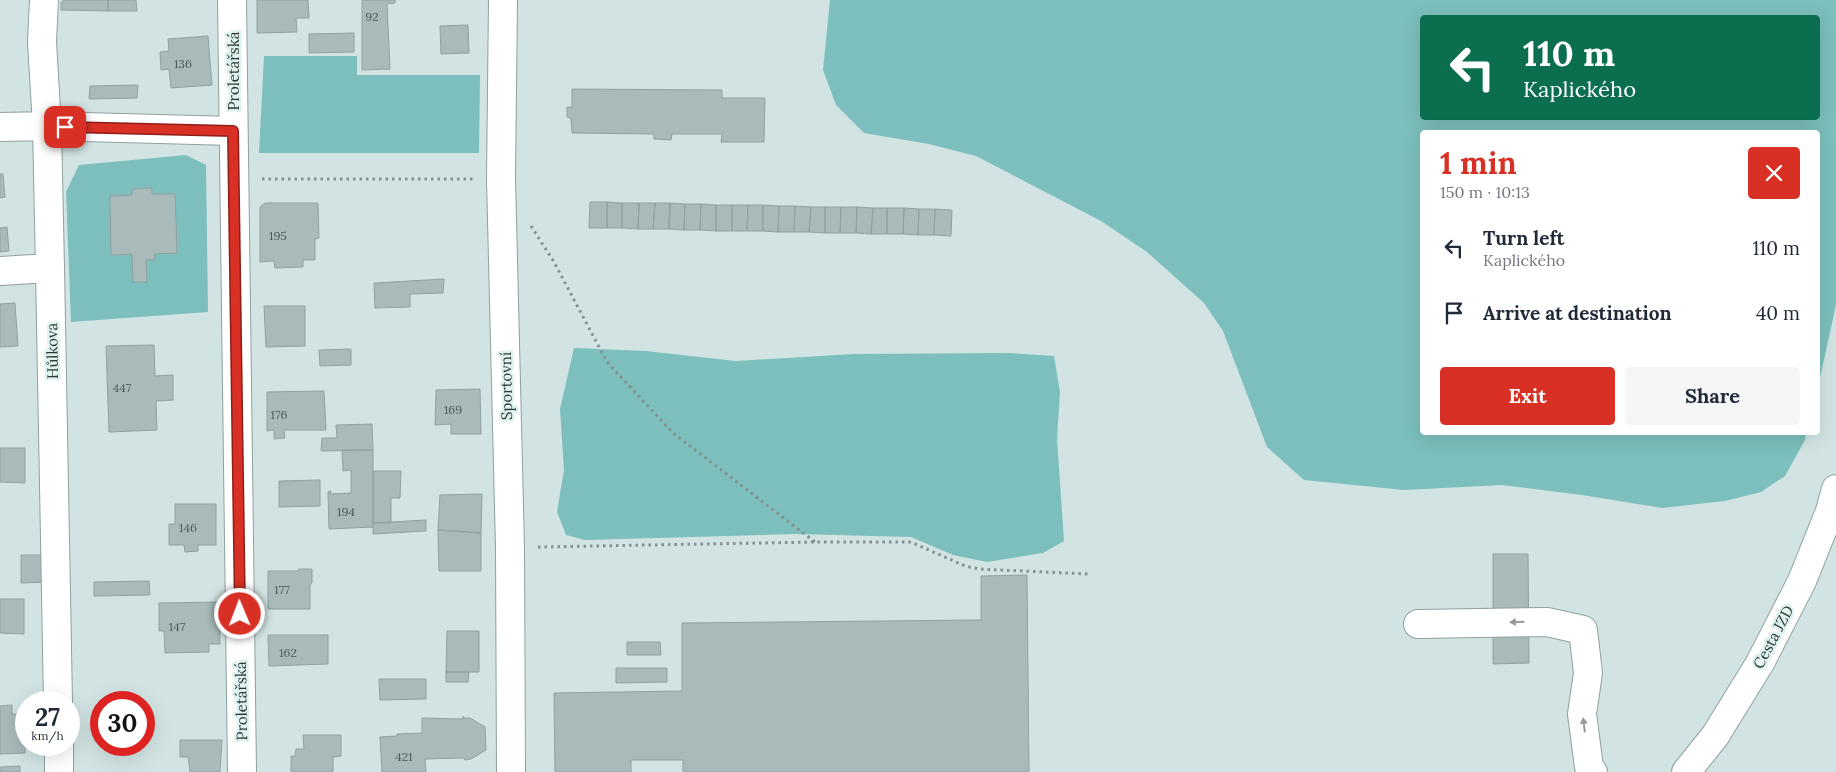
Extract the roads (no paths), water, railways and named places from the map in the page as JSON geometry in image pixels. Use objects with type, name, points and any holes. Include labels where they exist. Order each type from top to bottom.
[{"type":"street","name":"Hůlkova","points":[[44,0],[42,42],[47,126],[58,691]]},
{"type":"street","name":"Proletářská","points":[[232,0],[242,772]]},
{"type":"street","name":"Sportovní","points":[[503,0],[501,178],[510,548],[511,772]]},
{"type":"street","points":[[0,127],[47,126],[233,131]]},
{"type":"street","points":[[0,271],[50,268]]},
{"type":"street","name":"Cesta JZD","points":[[1686,772],[1715,736],[1760,663],[1802,581],[1830,511],[1836,489]]},
{"type":"street","points":[[1418,624],[1547,622],[1583,630],[1588,674],[1582,714],[1589,767],[1593,772]]},
{"type":"street","points":[[58,756],[59,772]]}]
